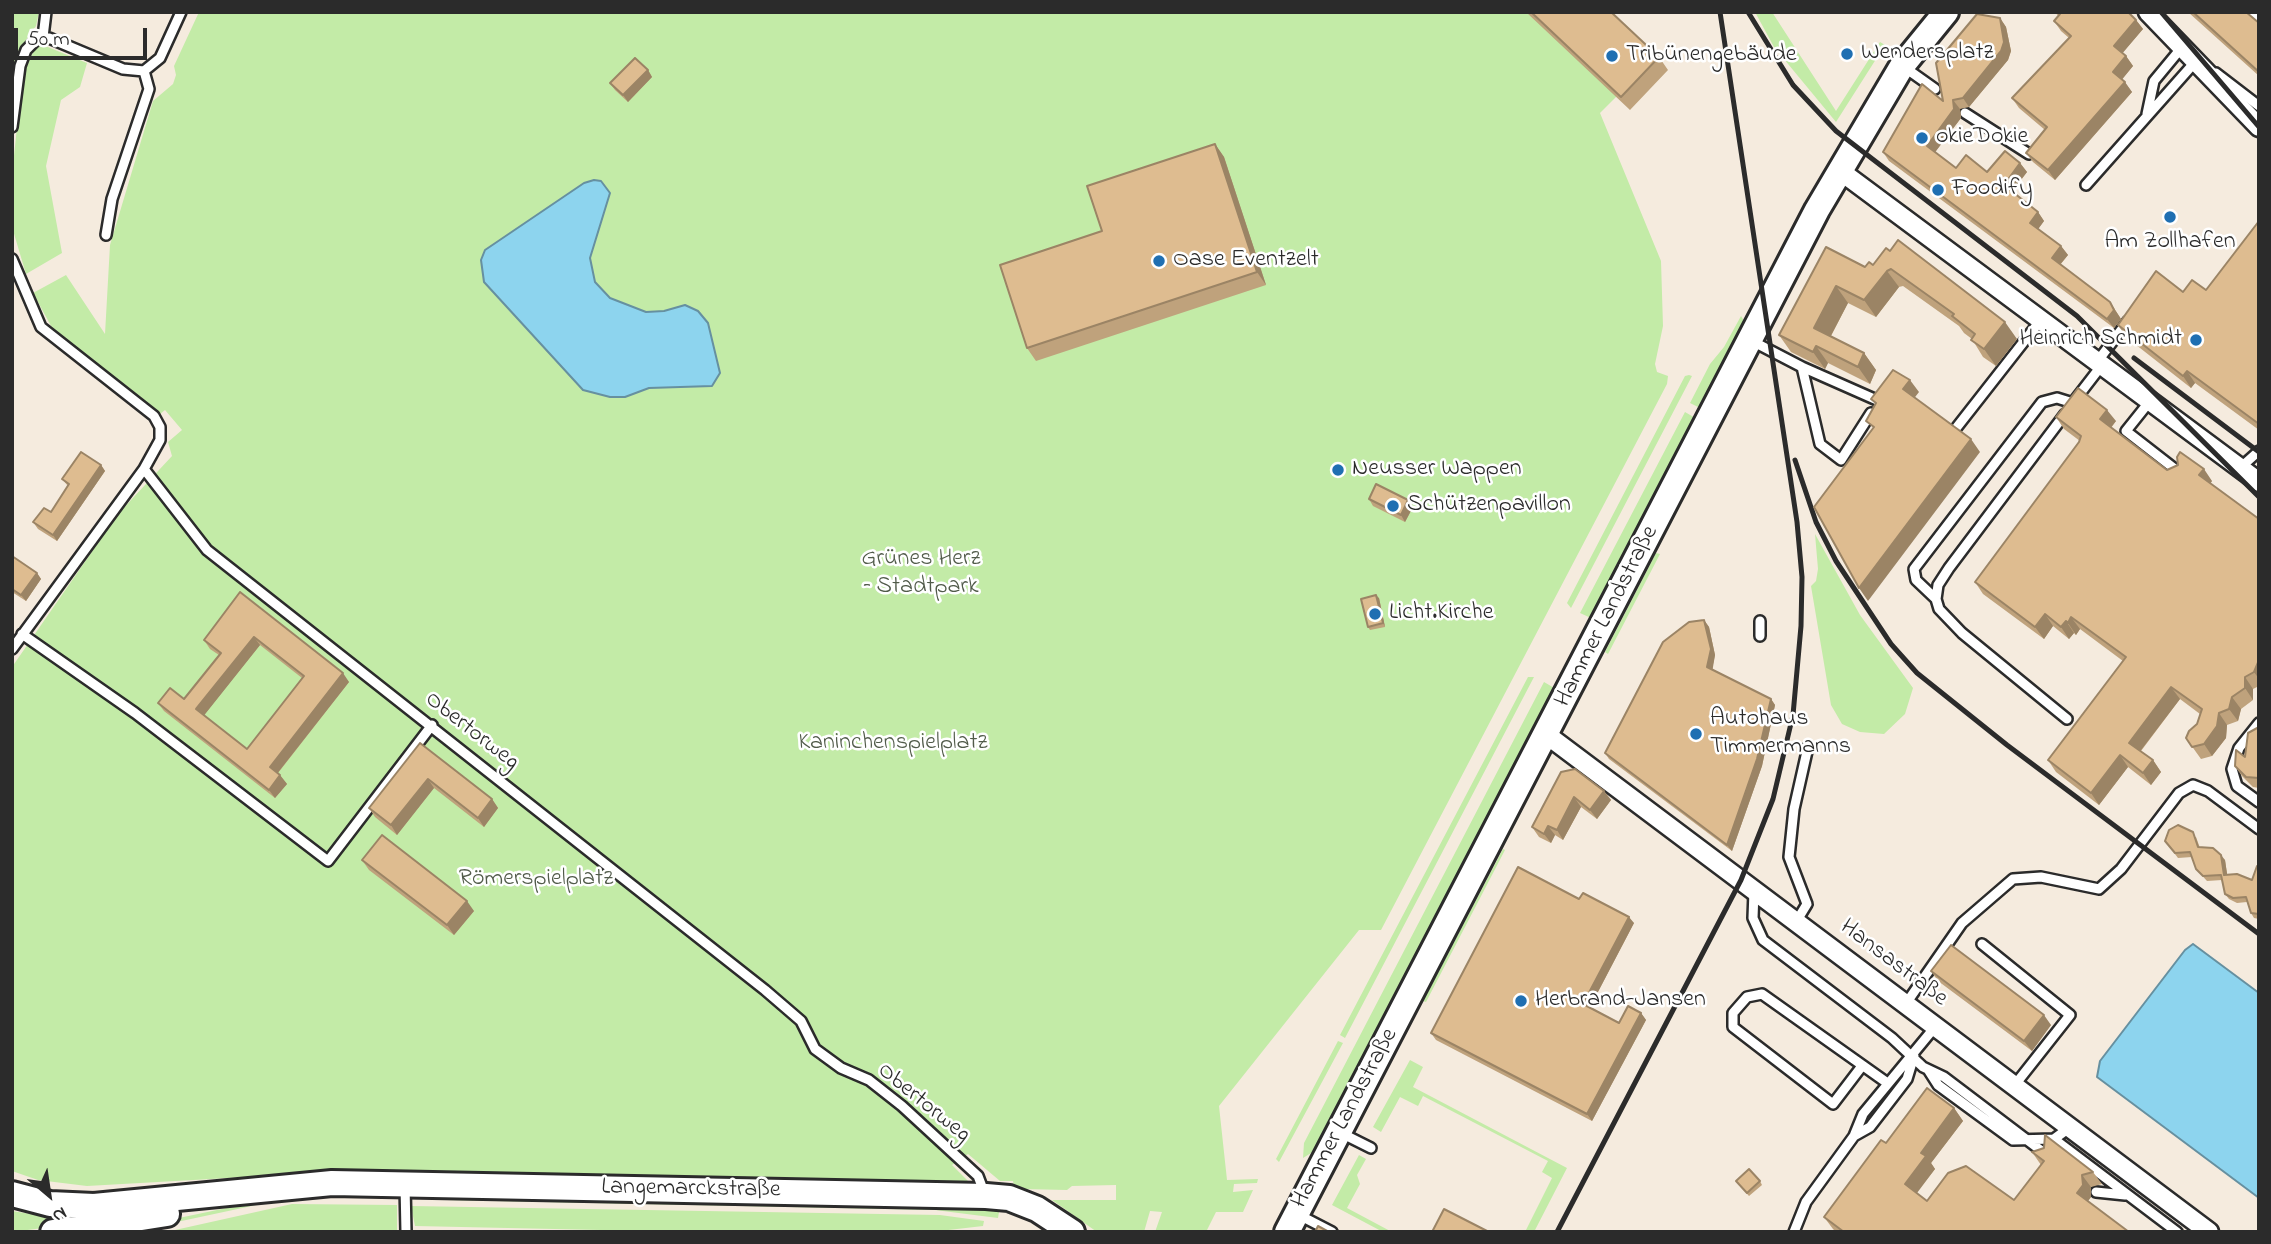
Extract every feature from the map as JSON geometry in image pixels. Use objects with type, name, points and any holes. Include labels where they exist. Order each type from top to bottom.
[{"type":"main road","name":"Hammer Landstraße","points":[[1292,1223],[1839,170],[1902,66],[1946,12]]},
{"type":"main road","name":"Langemarckstraße","points":[[12,1194],[50,1204],[94,1206],[300,1185],[405,1184],[986,1196],[1009,1198],[1037,1209],[1072,1232]]},
{"type":"main road","name":"Langemarckstraße","points":[[53,1232],[166,1215],[300,1185]]},
{"type":"street","points":[[2148,12],[2259,127]]},
{"type":"street","points":[[1839,170],[2259,482]]},
{"type":"street","name":"Hansastraße","points":[[1547,735],[2208,1232]]},
{"type":"lane","points":[[43,37],[46,12]]},
{"type":"lane","points":[[43,37],[123,69],[144,71],[160,58],[181,12]]},
{"type":"lane","points":[[2252,12],[2259,19]]},
{"type":"lane","points":[[12,127],[23,56],[31,44],[43,37]]},
{"type":"lane","points":[[2147,116],[2154,81],[2183,47]]},
{"type":"lane","points":[[2086,184],[2196,60],[2259,106]]},
{"type":"lane","points":[[1902,66],[1936,89]]},
{"type":"lane","points":[[106,235],[118,178],[149,89],[144,71]]},
{"type":"lane","points":[[1965,113],[2029,153]]},
{"type":"lane","points":[[12,259],[41,327],[154,416],[160,427],[160,440],[144,469],[12,649]]},
{"type":"lane","points":[[2067,719],[1962,633],[1939,609],[1936,599],[1938,585],[2073,403],[2137,309]]},
{"type":"lane","points":[[1957,427],[2040,321]]},
{"type":"lane","points":[[1752,341],[1802,367],[1880,399],[1841,460],[1820,444],[1802,367]]},
{"type":"lane","points":[[1936,599],[1916,580],[1914,569],[2042,402],[2057,398],[2073,403]]},
{"type":"lane","points":[[2150,401],[2126,431],[2180,473]]},
{"type":"lane","points":[[2240,468],[2259,451]]},
{"type":"lane","name":"Obertorweg","points":[[144,469],[206,550],[321,642],[432,725],[765,990],[801,1021],[816,1049],[841,1068],[869,1080],[902,1106],[978,1176],[986,1196]]},
{"type":"lane","points":[[1760,621],[1760,636]]},
{"type":"lane","points":[[22,634],[124,705],[328,862],[432,725]]},
{"type":"lane","points":[[2259,723],[2239,748],[2232,769],[2237,786],[2259,802]]},
{"type":"lane","points":[[1796,922],[1807,904],[1789,857],[1794,809],[1808,747]]},
{"type":"lane","points":[[1905,1005],[1962,923],[2013,879],[2041,877],[2099,889],[2121,869],[2179,793],[2193,785],[2208,791],[2259,829]]},
{"type":"lane","points":[[1754,890],[1753,918],[1763,940],[1914,1055],[1938,1085],[2013,1140],[2030,1142],[2054,1139],[2069,1128]]},
{"type":"lane","points":[[1982,944],[2070,1015],[2014,1086]]},
{"type":"lane","points":[[1862,1066],[1833,1104],[1733,1027],[1733,1013],[1747,997],[1762,993],[1775,999],[1886,1082]]},
{"type":"lane","points":[[1794,1232],[1806,1202],[1854,1136],[1863,1114],[1886,1082],[1914,1055],[1935,1027]]},
{"type":"lane","points":[[1854,1136],[1870,1127],[1907,1079],[1914,1055]]},
{"type":"lane","points":[[1340,1133],[1371,1148]]},
{"type":"lane","points":[[2054,1139],[2177,1232]]},
{"type":"lane","points":[[2030,1142],[2047,1155]]},
{"type":"lane","points":[[405,1184],[406,1232]]},
{"type":"lane","points":[[2096,1192],[2128,1195]]},
{"type":"lane","points":[[1292,1223],[1332,1232]]},
{"type":"green space","points":[[12,12],[39,12],[36,26],[17,53],[12,88]]},
{"type":"green space","name":"Grünes Herz – Stadtpark","points":[[199,12],[1537,12],[1619,94],[1600,113],[1661,261],[1663,326],[1655,364],[1657,372],[1668,376],[1667,384],[1381,930],[1359,930],[1219,1106],[1227,1180],[1258,1179],[1257,1183],[1234,1184],[1233,1192],[1253,1190],[1243,1212],[1216,1212],[1206,1232],[1155,1232],[1162,1212],[1150,1211],[1144,1232],[1097,1232],[1052,1200],[1116,1200],[1116,1185],[1072,1186],[1067,1190],[1022,1189],[1014,1186],[1013,1181],[1000,1181],[968,1154],[952,1165],[970,1183],[335,1172],[87,1186],[38,1180],[12,1171],[12,667],[118,514],[172,456],[168,442],[182,430],[165,410],[160,414],[56,335],[33,293],[66,275],[105,334],[110,245],[153,101],[173,84],[176,75],[174,66]]},
{"type":"green space","points":[[1755,12],[1772,12],[1836,111],[1880,42],[1885,45],[1836,122],[1774,47]]},
{"type":"green space","points":[[38,43],[87,63],[80,87],[61,100],[46,166],[62,253],[26,274],[12,227],[12,174],[23,72]]},
{"type":"green space","points":[[1741,316],[1746,324],[1702,409],[1690,403],[1710,364],[1724,347]]},
{"type":"green space","points":[[1685,376],[1692,376],[1571,608],[1567,603]]},
{"type":"green space","points":[[1685,412],[1697,419],[1593,619],[1580,613]]},
{"type":"green space","points":[[1815,534],[1860,615],[1913,688],[1905,714],[1884,734],[1860,732],[1842,724],[1831,705],[1811,586],[1816,581],[1818,569]]},
{"type":"green space","points":[[1656,553],[1660,554],[1608,654],[1605,652]]},
{"type":"green space","points":[[1528,677],[1534,677],[1345,1038],[1340,1035]]},
{"type":"green space","points":[[1544,682],[1556,689],[1316,1150],[1303,1158],[1304,1143]]},
{"type":"green space","points":[[1503,849],[1505,850],[1426,1002],[1423,1001]]},
{"type":"green space","points":[[1338,1041],[1343,1043],[1279,1162],[1276,1159]]},
{"type":"green space","points":[[1410,1060],[1423,1067],[1413,1087],[1567,1168],[1534,1232],[1525,1232],[1552,1178],[1542,1172],[1548,1161],[1423,1096],[1418,1106],[1400,1097],[1381,1132],[1373,1127]]},
{"type":"green space","points":[[1359,1155],[1366,1159],[1357,1175],[1360,1184],[1347,1208],[1392,1232],[1383,1232],[1332,1205]]},
{"type":"green space","points":[[447,1194],[968,1206],[999,1212],[998,1218],[935,1210],[447,1200]]},
{"type":"green space","points":[[260,1201],[261,1204],[130,1232],[174,1219]]},
{"type":"green space","points":[[292,1204],[397,1205],[397,1232],[166,1232]]},
{"type":"green space","points":[[411,1206],[940,1215],[984,1221],[983,1226],[931,1232],[694,1232],[415,1226]]},
{"type":"green space","points":[[12,1211],[50,1217],[52,1223],[43,1228],[12,1232]]},
{"type":"water","points":[[601,181],[610,193],[590,258],[595,282],[610,298],[646,312],[664,311],[685,305],[698,311],[708,323],[720,373],[712,386],[649,388],[625,397],[610,397],[583,390],[484,282],[481,260],[485,250],[584,183]]},
{"type":"water","points":[[2193,944],[2259,993],[2259,1198],[2097,1077],[2100,1061],[2185,950]]},
{"type":"building","name":"Tribünengebäude","points":[[1531,12],[1611,12],[1659,57],[1621,97]]},
{"type":"building","points":[[2058,12],[2128,12],[2136,20],[2114,46],[2126,56],[2113,72],[2125,82],[2048,170],[2026,153],[2047,127],[2012,98],[2071,36],[2054,21],[2060,14]]},
{"type":"building","points":[[2193,12],[2246,12],[2259,23],[2259,72]]},
{"type":"building","points":[[1977,14],[2000,18],[2004,42],[2001,51],[1963,98],[1953,100],[1954,109],[1927,146],[1956,168],[1966,155],[1987,172],[2005,151],[2020,163],[2004,185],[2038,212],[2030,223],[2061,246],[2052,258],[2110,302],[2114,310],[2107,319],[1883,152],[1922,84],[1943,101],[1936,63]]},
{"type":"building","points":[[635,58],[648,70],[623,95],[610,83]]},
{"type":"building","name":"Oase Eventzelt","points":[[1215,144],[1257,272],[1027,348],[1000,265],[1102,231],[1087,186]]},
{"type":"building","points":[[2259,221],[2259,424],[2187,371],[2183,376],[2118,325],[2156,271],[2183,292],[2192,280],[2206,290]]},
{"type":"building","points":[[1898,240],[2005,322],[1984,349],[1971,340],[1975,334],[1952,316],[1954,314],[1891,269],[1864,300],[1836,286],[1814,328],[1864,353],[1858,367],[1816,346],[1813,352],[1779,335],[1826,247],[1865,267],[1869,262],[1873,265],[1886,248],[1890,251]]},
{"type":"building","points":[[1893,370],[1910,380],[1903,389],[1971,439],[1859,588],[1814,507],[1874,427],[1866,421],[1876,403],[1871,399]]},
{"type":"building","points":[[2078,388],[2107,410],[2100,419],[2167,470],[2178,465],[2177,457],[2180,452],[2204,469],[2199,475],[2259,519],[2259,660],[2254,672],[2245,677],[2245,688],[2232,697],[2229,709],[2219,713],[2217,726],[2204,744],[2192,747],[2186,738],[2197,724],[2202,709],[2171,687],[2129,743],[2153,760],[2143,773],[2120,755],[2091,793],[2048,760],[2126,657],[2071,617],[2068,623],[2066,621],[2061,627],[2045,614],[2035,627],[1975,582],[2079,442],[2081,436],[2056,417]]},
{"type":"building","points":[[81,452],[101,465],[53,535],[33,522],[44,508],[51,512],[69,484],[62,479]]},
{"type":"building","points":[[1376,484],[1408,500],[1401,515],[1369,499]]},
{"type":"building","points":[[12,556],[37,573],[21,595],[12,589]]},
{"type":"building","points":[[240,592],[343,673],[270,767],[280,775],[269,790],[158,703],[170,688],[184,699],[221,653],[204,640]],"holes":[[[254,637],[304,676],[247,749],[196,709]]]},
{"type":"building","name":"Licht.Kirche","points":[[1376,595],[1383,623],[1368,627],[1361,599]]},
{"type":"building","name":"Autohaus Timmermanns","points":[[1704,620],[1711,649],[1707,667],[1771,699],[1757,759],[1727,845],[1605,753],[1663,642],[1689,622]]},
{"type":"building","points":[[2259,727],[2259,778],[2246,777],[2235,766],[2236,750],[2245,757],[2248,733]]},
{"type":"building","points":[[420,743],[492,799],[478,818],[428,779],[391,825],[369,808]]},
{"type":"building","points":[[1575,769],[1604,791],[1590,810],[1574,797],[1557,830],[1548,826],[1544,834],[1532,827],[1561,772]]},
{"type":"building","points":[[2178,825],[2193,832],[2198,847],[2213,848],[2221,855],[2224,875],[2237,874],[2252,880],[2259,866],[2259,914],[2251,913],[2246,897],[2233,898],[2225,894],[2221,875],[2203,876],[2196,869],[2190,852],[2175,853],[2165,841],[2169,830]]},
{"type":"building","points":[[382,835],[467,901],[447,925],[362,860]]},
{"type":"building","name":"Herbrand-Jansen","points":[[1518,867],[1579,899],[1583,893],[1629,917],[1583,1004],[1619,1023],[1628,1006],[1641,1013],[1587,1114],[1431,1033]]},
{"type":"building","points":[[1951,945],[2044,1015],[2024,1041],[1931,971]]},
{"type":"building","points":[[1927,1088],[1954,1108],[1921,1153],[1926,1156],[1905,1184],[1927,1201],[1948,1173],[1966,1166],[2014,1200],[2044,1161],[2032,1152],[2044,1148],[2045,1135],[2093,1172],[2082,1175],[2083,1185],[2077,1193],[2129,1232],[1844,1232],[1824,1217],[1881,1140],[1886,1143]]},
{"type":"building","points":[[1749,1169],[1760,1181],[1747,1193],[1736,1181]]},
{"type":"building","points":[[1444,1209],[1489,1232],[1432,1232]]},
{"type":"building","points":[[1318,1226],[1329,1232],[1315,1232]]},
{"type":"railway","points":[[1557,1232],[1741,880],[1773,799],[1793,715],[1801,626],[1802,577],[1797,522],[1720,12]]},
{"type":"railway","points":[[1748,12],[1793,85],[1836,131],[2077,316],[2259,497]]},
{"type":"railway","points":[[2161,12],[2259,127]]},
{"type":"railway","points":[[2134,358],[2259,452]]},
{"type":"railway","points":[[1795,460],[1816,522],[1836,561],[1891,644],[1917,673],[2007,745],[2259,934]]},
{"type":"place","name":"Wendersplatz","points":[[1847,54]]},
{"type":"place","name":"Tribünengebäude","points":[[1612,56]]},
{"type":"place","name":"okieDokie","points":[[1922,138]]},
{"type":"place","name":"Foodify","points":[[1938,190]]},
{"type":"place","name":"Am Zollhafen","points":[[2170,217]]},
{"type":"place","name":"Oase Eventzelt","points":[[1159,261]]},
{"type":"place","name":"Heinrich Schmidt","points":[[2196,340]]},
{"type":"place","name":"Neusser Wappen","points":[[1338,470]]},
{"type":"place","name":"Schützenpavillon","points":[[1393,506]]},
{"type":"place","name":"Licht.Kirche","points":[[1375,614]]},
{"type":"place","name":"Autohaus Timmermanns","points":[[1696,734]]},
{"type":"place","name":"Herbrand-Jansen","points":[[1521,1001]]},
{"type":"park label","name":"Kaninchenspielplatz","points":[[893,744]]},
{"type":"park label","name":"Römerspielplatz","points":[[536,880]]}]
